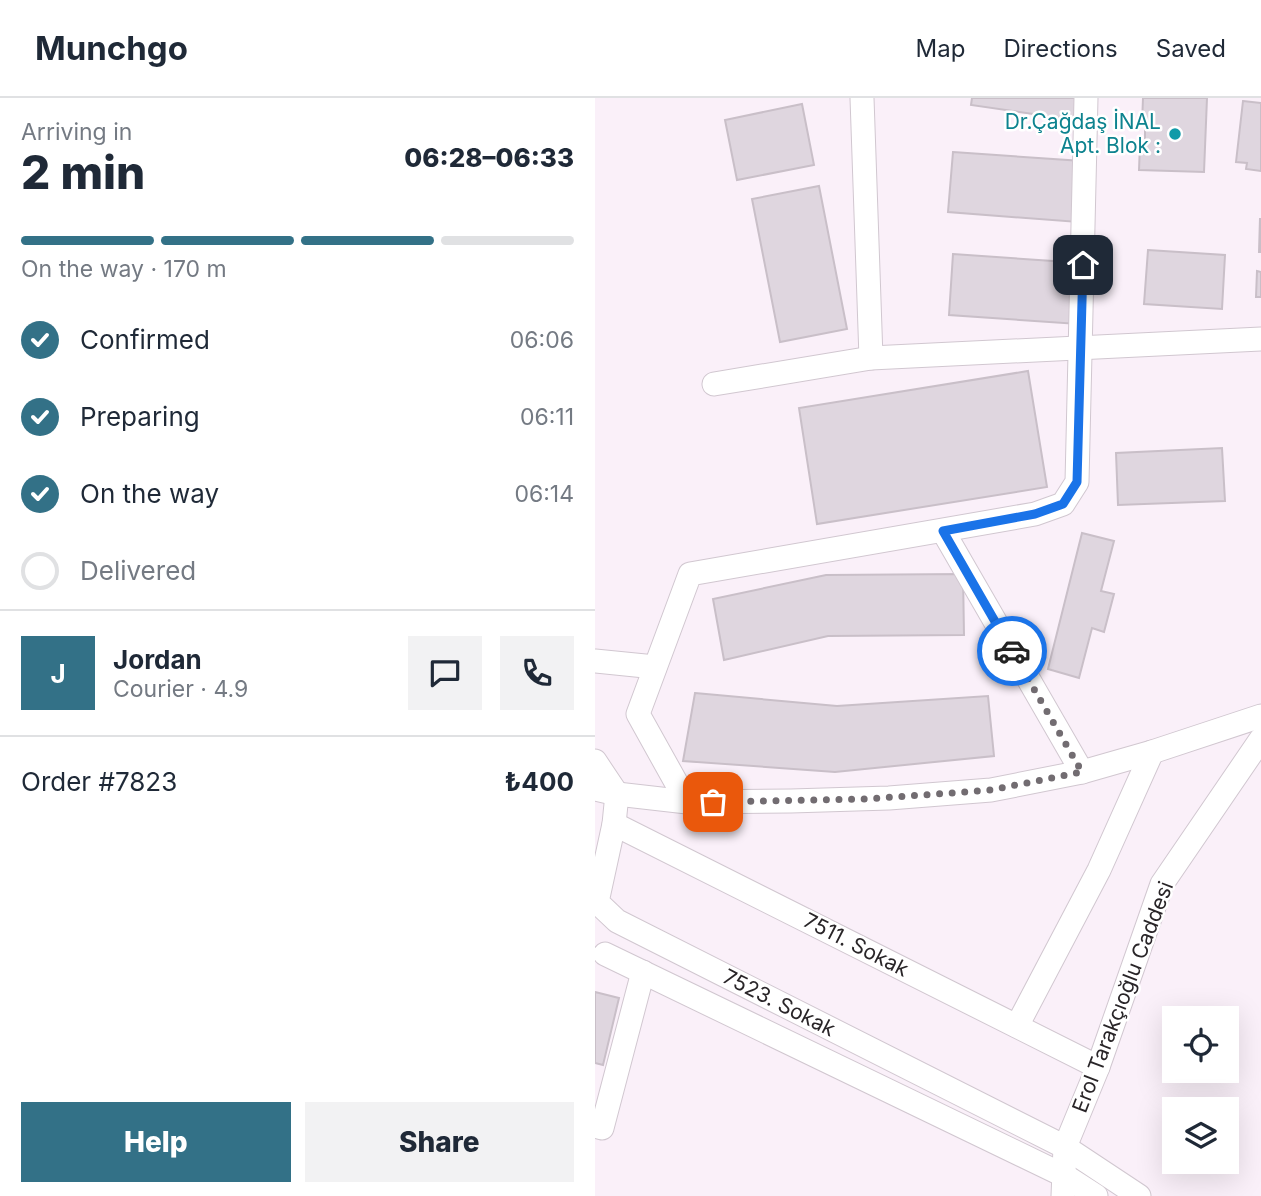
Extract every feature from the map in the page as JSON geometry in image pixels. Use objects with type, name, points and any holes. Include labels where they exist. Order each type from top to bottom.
[{"type":"street","points":[[862,98],[871,358]]},
{"type":"street","points":[[687,803],[638,714],[690,574],[1035,514],[1063,504],[1077,482],[1086,98]]},
{"type":"street","points":[[714,384],[871,358],[1261,339]]},
{"type":"street","points":[[943,531],[1082,772]]},
{"type":"street","points":[[595,662],[655,667]]},
{"type":"street","points":[[595,761],[606,791],[687,803],[902,797],[991,790],[1082,772],[1261,716]]},
{"type":"street","name":"Erol Tarakçıoğlu Caddesi","points":[[1064,1186],[1065,1147],[1098,1067],[1162,884],[1261,739]]},
{"type":"street","points":[[1017,1026],[1099,870],[1152,752]]},
{"type":"street","name":"7523. Sokak","points":[[606,791],[614,824],[597,902],[617,921],[1065,1147],[1139,1196]]},
{"type":"street","name":"7511. Sokak","points":[[614,824],[1098,1067]]},
{"type":"street","points":[[617,921],[600,953],[643,972],[1064,1186],[1096,1196]]},
{"type":"street","points":[[595,1126],[602,1128],[643,972]]},
{"type":"building","points":[[972,98],[1077,98],[1074,120],[971,105]]},
{"type":"building","name":"Dr.Çağdaş İNAL Apt. Blok :","points":[[1143,98],[1207,98],[1204,172],[1139,170],[1140,144],[1145,144],[1145,124],[1142,124]]},
{"type":"building","points":[[1243,101],[1261,103],[1261,171],[1246,169],[1247,163],[1236,162]]},
{"type":"building","points":[[802,104],[814,165],[737,180],[725,120]]},
{"type":"building","points":[[953,152],[1082,161],[1078,222],[948,212]]},
{"type":"building","points":[[819,186],[847,329],[780,342],[752,199]]},
{"type":"building","points":[[1260,218],[1261,252],[1259,252]]},
{"type":"building","points":[[1148,250],[1225,255],[1222,309],[1144,304]]},
{"type":"building","points":[[953,254],[1082,263],[1078,324],[949,315]]},
{"type":"building","points":[[1257,271],[1261,272],[1261,297],[1256,297]]},
{"type":"building","points":[[1028,371],[1047,487],[817,524],[799,408]]},
{"type":"building","points":[[1222,448],[1225,501],[1118,505],[1116,453]]},
{"type":"building","points":[[1082,533],[1114,541],[1101,591],[1114,594],[1104,632],[1092,628],[1079,678],[1048,669]]},
{"type":"building","points":[[963,574],[964,635],[828,636],[724,660],[713,599],[826,575]]},
{"type":"building","points":[[695,693],[837,706],[988,696],[994,756],[835,772],[683,761]]},
{"type":"building","points":[[595,992],[619,998],[603,1065],[595,1063]]},
{"type":"way so far","points":[[713,802],[889,798],[991,790],[1082,772],[1012,651]]},
{"type":"place","name":"Dr.Çağdaş İNAL Apt. Blok :","points":[[1175,134]]},
{"type":"route","points":[[1012,651],[943,531],[1013,519],[1063,504],[1077,482],[1083,265]]}]
